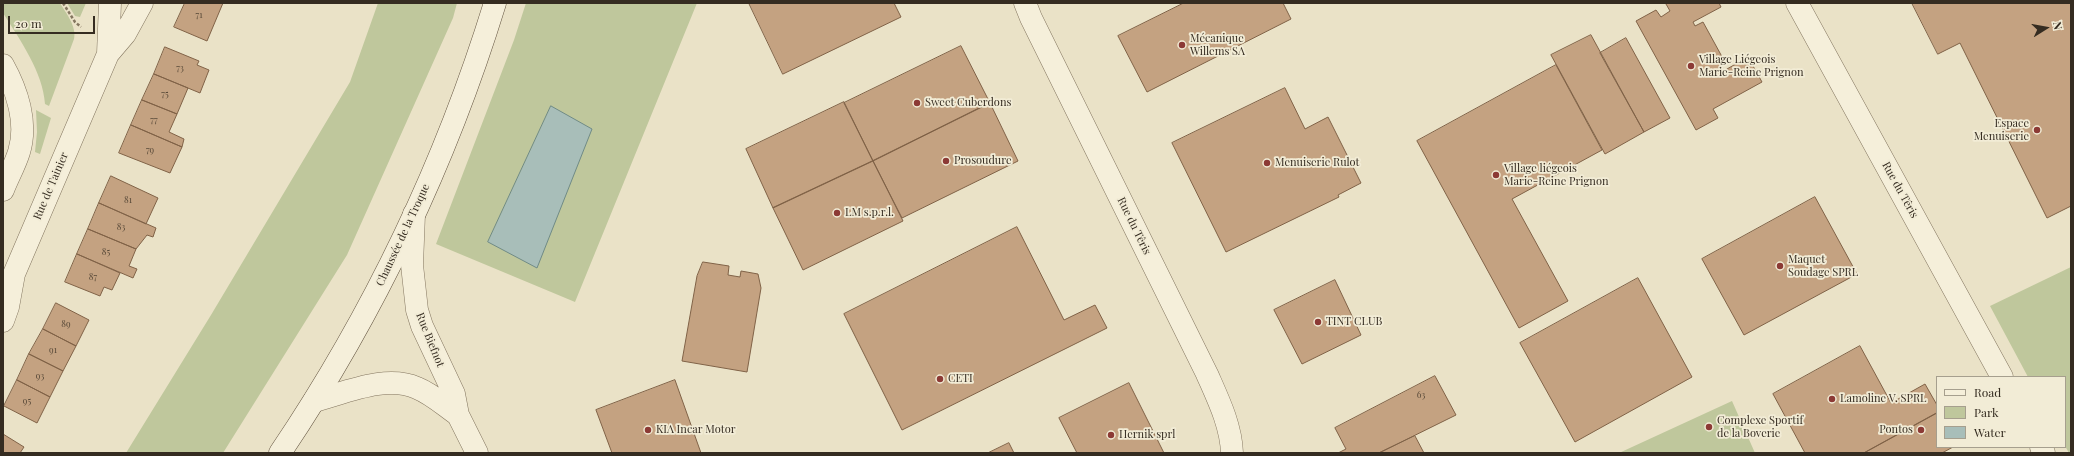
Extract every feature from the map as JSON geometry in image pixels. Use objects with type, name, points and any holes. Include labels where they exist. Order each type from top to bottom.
[{"type":"street","name":"Rue de Tainier","points":[[108,54],[110,3]]},
{"type":"street","name":"Rue de Tainier","points":[[3,321],[8,307],[8,279],[108,54],[125,34],[142,3]]},
{"type":"street","name":"Chaussée de la Troque","points":[[280,453],[314,401],[374,298],[414,214],[444,145],[495,3]]},
{"type":"street","name":"Rue du Têris","points":[[1025,3],[1031,18],[1207,374],[1222,408],[1232,440],[1232,453]]},
{"type":"street","name":"Rue du Têris","points":[[1797,3],[2001,376]]},
{"type":"street","points":[[3,65],[17,97],[22,120],[19,151],[3,190]]},
{"type":"street","name":"Rue Biefnot","points":[[414,214],[412,265],[418,310],[422,326],[454,394],[458,415],[477,453]]},
{"type":"street","name":"Rue Biefnot","points":[[314,401],[387,383],[416,387],[458,415]]},
{"type":"path","points":[[63,3],[75,22],[81,27]]},
{"type":"green space","points":[[3,3],[60,3],[70,20],[75,34],[74,39],[49,106],[45,104],[40,80],[30,57],[3,13]]},
{"type":"green space","points":[[67,3],[86,3],[80,17],[75,16]]},
{"type":"green space","points":[[378,3],[457,3],[453,18],[347,255],[223,453],[126,453],[211,315],[350,82]]},
{"type":"green space","points":[[526,3],[697,3],[575,302],[436,244],[514,40]]},
{"type":"green space","points":[[36,110],[51,118],[40,154],[35,152],[37,132]]},
{"type":"green space","points":[[2071,267],[2071,453],[2069,453],[2066,448],[2066,376],[2027,376],[1990,306]]},
{"type":"green space","name":"Complexe Sportif de la Boverie","points":[[1732,401],[1755,453],[1619,453]]},
{"type":"water","points":[[551,106],[592,129],[537,268],[488,242]]},
{"type":"building","points":[[185,3],[223,3],[207,41],[174,27]]},
{"type":"building","points":[[749,3],[894,3],[901,17],[783,74]]},
{"type":"building","name":"Mécanique Willems SA","points":[[1184,3],[1283,3],[1291,19],[1147,92],[1118,36]]},
{"type":"building","name":"Village Liégeois Marie-Reine Prignon","points":[[1719,3],[1721,7],[1693,22],[1695,26],[1703,22],[1726,64],[1718,68],[1720,73],[1748,57],[1762,82],[1713,109],[1718,118],[1696,130],[1636,21],[1656,10],[1661,17],[1670,11],[1666,4]]},
{"type":"building","name":"Espace Menuiserie","points":[[1912,3],[2071,3],[2071,206],[2047,218],[1960,43],[1938,54]]},
{"type":"building","points":[[1591,35],[1644,132],[1605,154],[1551,55]]},
{"type":"building","points":[[1626,38],[1670,118],[1644,132],[1600,53]]},
{"type":"building","name":"Sweet Cuberdons","points":[[961,46],[990,103],[873,161],[844,103]]},
{"type":"building","points":[[165,47],[199,61],[197,65],[209,70],[200,93],[154,74]]},
{"type":"building","name":"Village liégeois Marie-Reine Prignon","points":[[1556,65],[1602,150],[1512,199],[1568,301],[1519,328],[1417,141]]},
{"type":"building","points":[[154,74],[188,88],[177,114],[142,100]]},
{"type":"building","name":"Menuiserie Rulot","points":[[1285,88],[1305,129],[1328,117],[1361,183],[1338,195],[1339,197],[1226,252],[1172,143]]},
{"type":"building","points":[[142,100],[177,114],[169,132],[184,139],[182,147],[131,125]]},
{"type":"building","points":[[844,102],[873,161],[773,208],[746,149]]},
{"type":"building","name":"Prosoudure","points":[[990,103],[1018,161],[902,218],[873,161]]},
{"type":"building","points":[[131,125],[182,147],[170,173],[119,153]]},
{"type":"building","name":"LM s.p.r.l.","points":[[873,161],[903,221],[803,270],[773,208]]},
{"type":"building","points":[[111,176],[158,198],[146,224],[99,203]]},
{"type":"building","name":"Maquet Soudage SPRL","points":[[1815,197],[1857,274],[1744,335],[1702,259]]},
{"type":"building","points":[[99,203],[156,228],[153,237],[147,235],[136,249],[88,229]]},
{"type":"building","name":"CETI","points":[[1017,227],[1064,320],[1095,305],[1107,328],[902,430],[844,314]]},
{"type":"building","points":[[88,229],[136,249],[129,266],[137,269],[133,278],[77,254]]},
{"type":"building","points":[[77,254],[120,273],[112,290],[104,287],[100,296],[65,282]]},
{"type":"building","points":[[703,262],[729,266],[728,275],[740,277],[741,271],[758,274],[761,288],[747,372],[682,361],[697,276]]},
{"type":"building","points":[[1638,278],[1692,377],[1575,442],[1520,343]]},
{"type":"building","name":"TINT CLUB","points":[[1335,280],[1361,335],[1302,364],[1274,310]]},
{"type":"building","points":[[56,303],[89,320],[76,346],[43,329]]},
{"type":"building","points":[[43,329],[76,346],[63,371],[29,354]]},
{"type":"building","name":"Lamoline V. SPRL","points":[[1860,346],[1891,403],[1925,384],[1936,403],[1936,414],[1864,453],[1805,453],[1773,394]]},
{"type":"building","points":[[29,354],[63,371],[50,397],[17,380]]},
{"type":"building","points":[[1435,376],[1456,415],[1379,453],[1338,453],[1346,449],[1335,428]]},
{"type":"building","points":[[17,380],[50,397],[37,423],[4,406]]},
{"type":"building","name":"KIA Incar Motor","points":[[675,380],[701,453],[612,453],[596,410]]},
{"type":"building","name":"Hernik sprl","points":[[1129,383],[1164,453],[1077,453],[1059,418]]},
{"type":"building","name":"Pontos","points":[[1936,414],[1936,448],[1951,448],[1942,453],[1864,453]]},
{"type":"building","points":[[3,434],[24,447],[20,453],[3,453]]},
{"type":"building","points":[[1415,436],[1424,453],[1379,453]]},
{"type":"building","points":[[1009,443],[1014,453],[988,453]]},
{"type":"place","name":"Mécanique Willems SA","points":[[1182,45]]},
{"type":"place","name":"Village Liégeois Marie-Reine Prignon","points":[[1691,66]]},
{"type":"place","name":"Sweet Cuberdons","points":[[917,103]]},
{"type":"place","name":"Espace Menuiserie","points":[[2037,130]]},
{"type":"place","name":"Prosoudure","points":[[946,161]]},
{"type":"place","name":"Menuiserie Rulot","points":[[1267,163]]},
{"type":"place","name":"Village liégeois Marie-Reine Prignon","points":[[1496,175]]},
{"type":"place","name":"LM s.p.r.l.","points":[[837,213]]},
{"type":"place","name":"Maquet Soudage SPRL","points":[[1780,266]]},
{"type":"place","name":"TINT CLUB","points":[[1318,322]]},
{"type":"place","name":"CETI","points":[[940,379]]},
{"type":"place","name":"Lamoline V. SPRL","points":[[1832,399]]},
{"type":"place","name":"Complexe Sportif de la Boverie","points":[[1709,427]]},
{"type":"place","name":"KIA Incar Motor","points":[[648,430]]},
{"type":"place","name":"Pontos","points":[[1921,430]]},
{"type":"place","name":"Hernik sprl","points":[[1111,435]]}]
